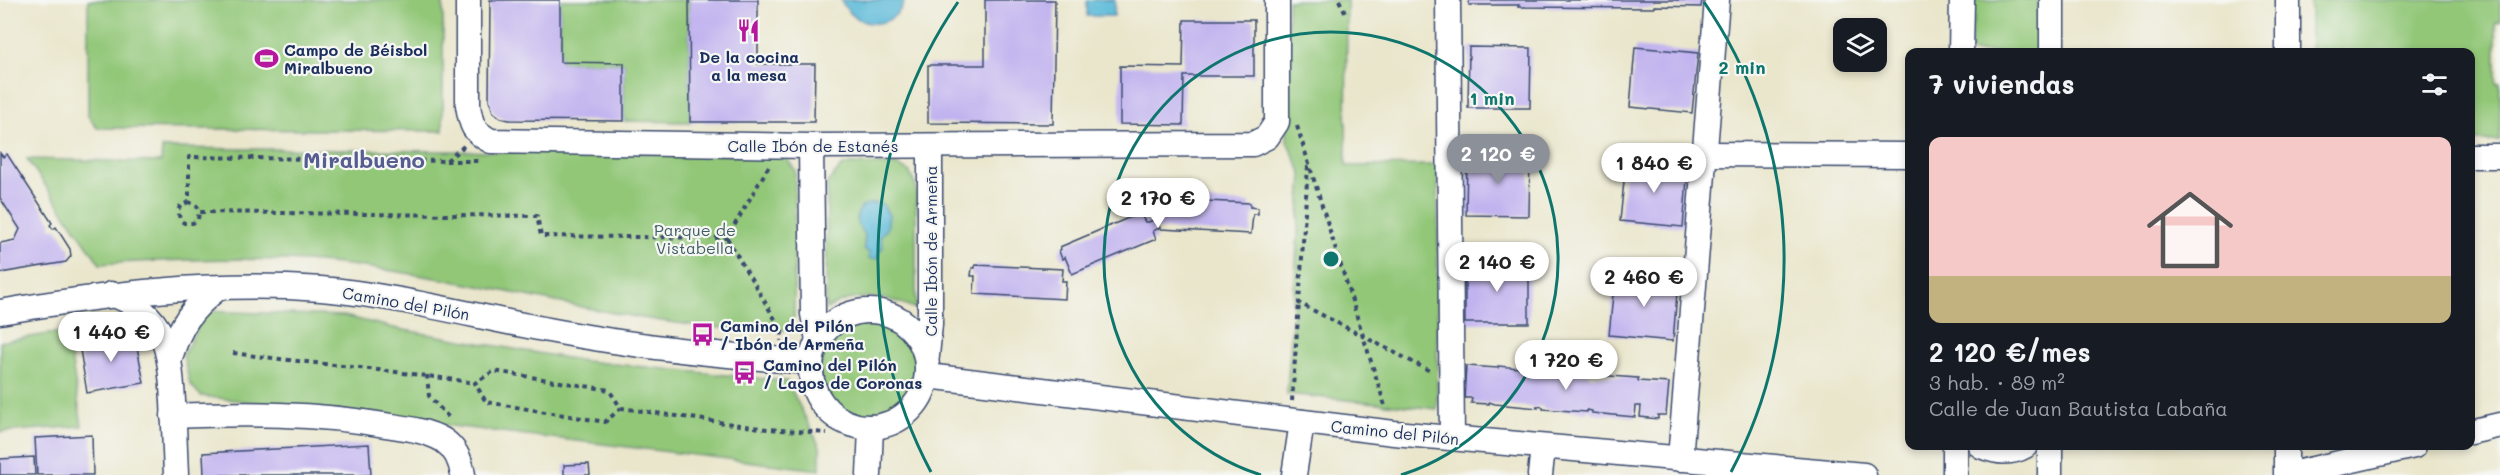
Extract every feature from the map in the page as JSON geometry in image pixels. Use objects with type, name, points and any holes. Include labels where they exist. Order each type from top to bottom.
[{"type":"street","points":[[468,0],[468,105],[470,122],[478,135]]},
{"type":"street","points":[[1277,0],[1286,121]]},
{"type":"street","points":[[1448,0],[1452,437]]},
{"type":"street","points":[[1680,459],[1717,0]]},
{"type":"street","points":[[1961,48],[1962,0]]},
{"type":"street","points":[[2052,0],[2052,48]]},
{"type":"street","points":[[2288,0],[2288,48]]},
{"type":"street","name":"Calle Ibón de Estanés","points":[[478,135],[491,141],[506,142],[811,146],[1253,144],[1268,136],[1286,121]]},
{"type":"street","points":[[811,146],[814,351],[812,382],[820,400],[833,415],[842,420],[871,427],[887,424],[902,417],[915,406],[923,392],[927,366],[921,340],[910,326],[895,316],[878,310],[860,310],[844,316],[829,326],[814,351]]},
{"type":"street","name":"Calle Ibón de Armeña","points":[[927,366],[930,324],[930,146]]},
{"type":"street","points":[[1705,154],[1905,155]]},
{"type":"street","points":[[2475,156],[2500,156]]},
{"type":"street","name":"Camino del Pilón","points":[[0,312],[111,294],[282,286],[369,294],[423,303],[596,339],[780,360],[814,351]]},
{"type":"street","points":[[170,358],[182,324],[202,300],[218,288]]},
{"type":"street","points":[[111,294],[136,305],[149,317],[162,336],[170,358],[176,475]]},
{"type":"street","name":"Camino del Pilón","points":[[927,366],[1296,421],[1816,473],[1864,475]]},
{"type":"street","points":[[173,416],[261,413],[348,419],[418,431],[436,436],[450,446],[459,459],[463,475]]},
{"type":"street","points":[[1294,475],[1296,421]]},
{"type":"street","points":[[2475,431],[2500,425]]},
{"type":"street","points":[[869,475],[871,427]]},
{"type":"street","points":[[1540,475],[1543,447]]},
{"type":"street","points":[[1955,475],[1956,450]]},
{"type":"street","points":[[1994,450],[2012,450]]},
{"type":"street","points":[[2050,450],[2050,475]]},
{"type":"street","points":[[2286,450],[2287,475],[2396,450]]},
{"type":"path","points":[[1339,0],[1347,16]]},
{"type":"path","points":[[1286,121],[1308,161],[1386,409]]},
{"type":"path","points":[[446,161],[478,135]]},
{"type":"path","points":[[189,202],[189,157],[493,161]]},
{"type":"path","points":[[727,238],[772,161],[760,161]]},
{"type":"path","points":[[1296,421],[1299,303],[1308,161]]},
{"type":"path","points":[[189,202],[197,206],[199,212],[198,219],[194,223],[184,223],[180,220],[178,210],[181,205],[189,202]]},
{"type":"path","points":[[199,212],[537,216],[541,236],[727,238]]},
{"type":"path","points":[[727,238],[782,332],[780,360]]},
{"type":"path","points":[[1299,303],[1451,382]]},
{"type":"path","points":[[233,353],[322,365],[427,375],[475,383],[494,371],[609,390],[621,408],[767,429],[827,433]]},
{"type":"path","points":[[427,375],[429,396],[458,427],[463,436],[450,446]]},
{"type":"path","points":[[475,383],[486,402],[605,422],[621,408]]},
{"type":"green space","name":"Campo de Béisbol Miralbueno","points":[[88,0],[443,0],[443,131],[97,128],[88,116]]},
{"type":"green space","points":[[560,0],[689,0],[690,122],[624,121],[624,63],[560,62]]},
{"type":"green space","points":[[1288,0],[1347,0],[1346,166],[1438,165],[1437,409],[1287,394],[1302,174],[1287,141]]},
{"type":"green space","points":[[1972,0],[2038,0],[2038,48],[1971,48]]},
{"type":"green space","points":[[2310,0],[2500,0],[2500,22],[2496,22],[2496,83],[2500,83],[2500,141],[2475,141],[2475,48],[2310,48]]},
{"type":"green space","name":"Parque de Vistabella","points":[[162,148],[784,155],[795,170],[794,317],[786,330],[693,325],[601,311],[418,275],[319,262],[228,259],[100,264],[27,159],[161,162]]},
{"type":"green space","points":[[850,164],[896,165],[909,171],[916,187],[916,309],[882,298],[871,297],[848,300],[826,309],[827,183],[842,166]]},
{"type":"green space","points":[[207,311],[344,316],[398,329],[584,361],[787,381],[820,447],[820,470],[201,396],[190,384],[183,355]]},
{"type":"green space","points":[[869,322],[887,326],[903,336],[913,352],[917,370],[913,388],[903,404],[887,414],[869,418],[851,414],[835,404],[825,388],[821,370],[825,352],[835,336],[851,326]]},
{"type":"green space","points":[[67,331],[82,426],[0,432],[0,342]]},
{"type":"water","points":[[841,0],[905,0],[892,18],[873,23],[855,17]]},
{"type":"water","points":[[1087,0],[1115,0],[1114,16],[1087,16]]},
{"type":"water","points":[[872,203],[882,204],[889,215],[887,229],[880,236],[883,247],[878,259],[869,259],[869,252],[864,250],[865,234],[857,220],[859,211]]},
{"type":"building","points":[[490,0],[560,0],[560,62],[624,63],[624,121],[509,120],[493,112],[489,100]]},
{"type":"building","points":[[689,0],[758,0],[758,64],[815,64],[814,122],[690,122]]},
{"type":"building","points":[[985,0],[1055,0],[1053,124],[928,123],[928,65],[985,65]]},
{"type":"building","points":[[1469,0],[1702,0],[1701,7],[1654,6],[1654,8],[1469,5]]},
{"type":"building","points":[[1184,20],[1254,20],[1254,76],[1184,76],[1183,125],[1120,124],[1120,66],[1183,67]]},
{"type":"building","points":[[1469,47],[1531,48],[1530,108],[1468,108]]},
{"type":"building","points":[[1635,47],[1698,53],[1692,113],[1630,107]]},
{"type":"building","points":[[0,153],[3,157],[7,154],[52,223],[50,225],[53,229],[56,227],[70,249],[71,256],[66,262],[0,273],[0,243],[15,240],[20,229],[0,198]]},
{"type":"building","points":[[1467,155],[1530,155],[1529,216],[1466,215]]},
{"type":"building","points":[[1626,161],[1688,167],[1683,227],[1620,221]]},
{"type":"building","points":[[1162,199],[1250,203],[1250,207],[1258,208],[1258,214],[1253,214],[1251,234],[1161,229],[1161,227],[1153,231],[1156,239],[1072,274],[1065,257],[1062,259],[1060,247],[1140,213],[1145,222],[1149,222],[1161,216]]},
{"type":"building","points":[[1465,263],[1529,263],[1529,323],[1465,323]]},
{"type":"building","points":[[975,265],[1063,269],[1062,281],[1066,281],[1065,299],[974,294],[975,276],[971,276]]},
{"type":"building","points":[[1615,275],[1678,281],[1673,341],[1609,335]]},
{"type":"building","points":[[134,332],[144,383],[87,393],[79,343]]},
{"type":"building","points":[[1466,366],[1498,368],[1498,366],[1541,370],[1541,372],[1546,372],[1546,370],[1589,374],[1595,377],[1595,375],[1638,378],[1638,381],[1669,383],[1666,415],[1658,415],[1658,419],[1640,417],[1641,406],[1636,406],[1635,417],[1592,413],[1587,410],[1587,412],[1543,409],[1537,406],[1538,408],[1489,402],[1489,404],[1471,403],[1472,398],[1464,398]]},
{"type":"building","points":[[92,435],[93,475],[37,475],[35,438]]},
{"type":"building","points":[[369,444],[371,475],[204,475],[203,453]]},
{"type":"building","points":[[34,457],[35,475],[0,475],[0,459]]},
{"type":"building","points":[[589,464],[590,475],[564,475],[564,465]]},
{"type":"place","name":"De la cocina a la mesa","points":[[749,31]]},
{"type":"place","name":"Campo de Béisbol Miralbueno","points":[[266,58]]},
{"type":"place","name":"Camino del Pilón / Ibón de Armeña","points":[[702,334]]},
{"type":"place","name":"Camino del Pilón / Lagos de Coronas","points":[[745,373]]},
{"type":"district","name":"Miralbueno","points":[[364,159]]}]
